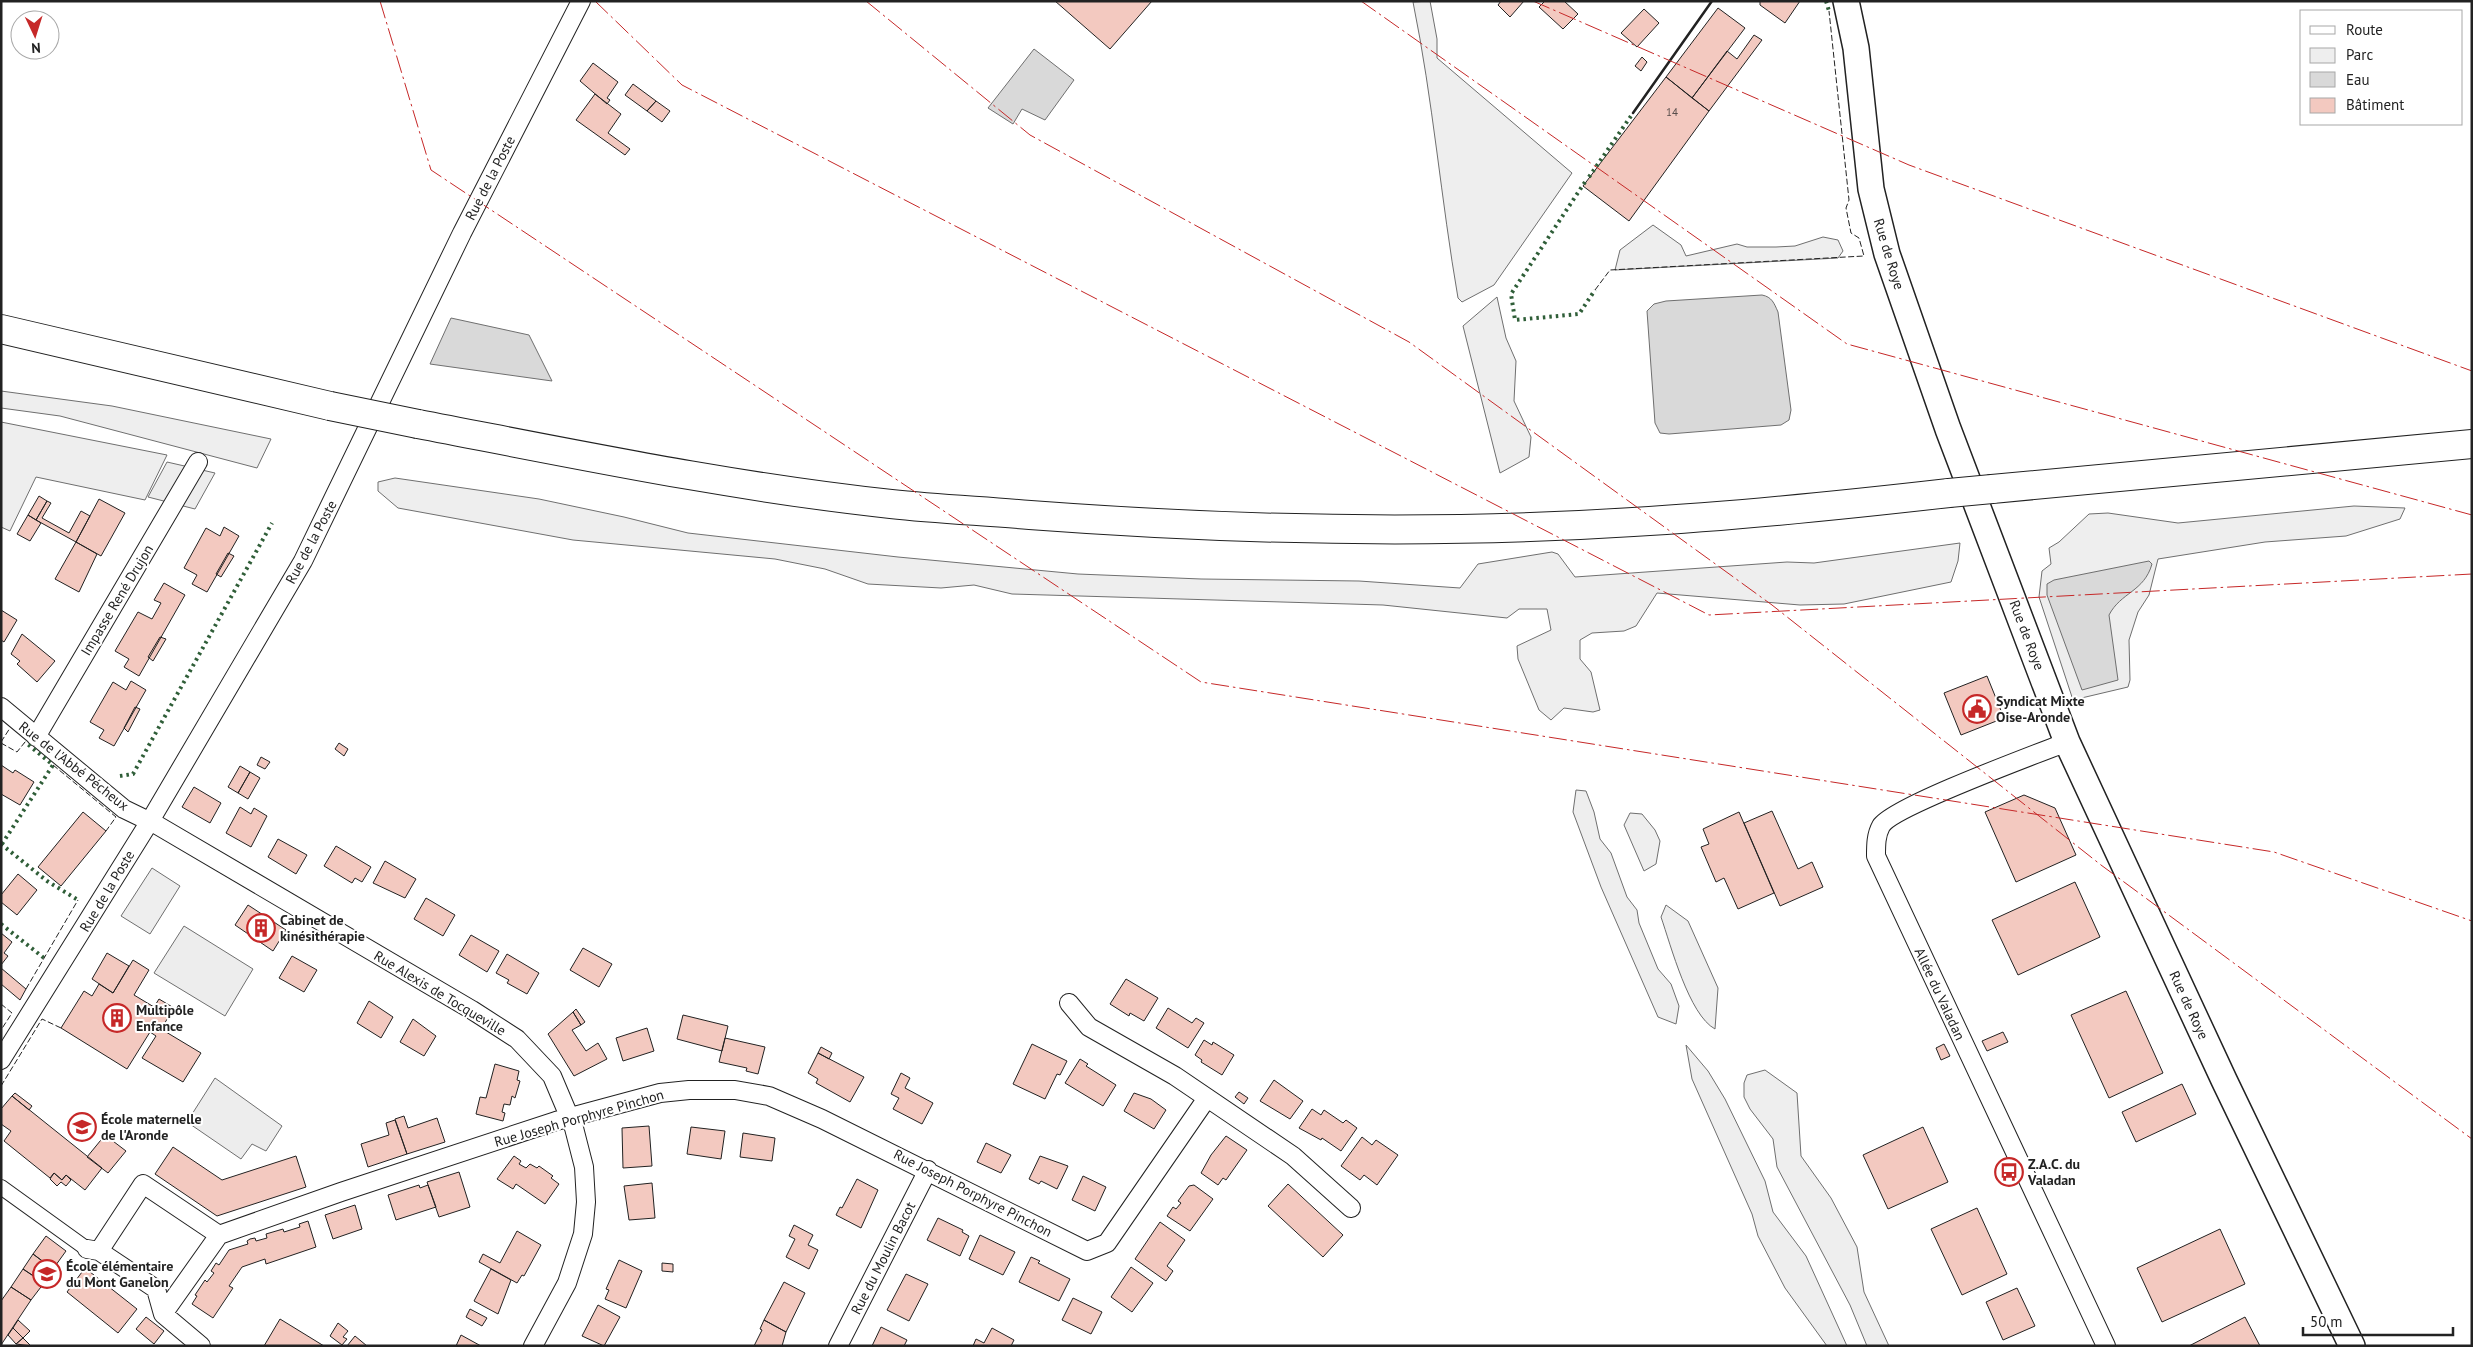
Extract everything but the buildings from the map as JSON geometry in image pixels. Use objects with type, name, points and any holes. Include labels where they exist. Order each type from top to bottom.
[{"type":"main road","name":"Rue de Roye","points":[[1846,1],[1856,48],[1870,182],[1887,254],[1948,429],[2067,742],[2224,1080],[2352,1346]]},
{"type":"main road","points":[[1,329],[330,406],[685,475],[890,504],[1114,521],[1271,528],[1500,528],[1630,522],[1733,515],[2472,444]]},
{"type":"street","name":"Rue de la Poste","points":[[1,1060],[150,821],[303,561],[462,233],[581,1]]},
{"type":"street","name":"Impasse René Drujon","points":[[36,737],[198,462]]},
{"type":"street","name":"Rue de l'Abbé Pécheux","points":[[1,707],[124,809],[150,821]]},
{"type":"street","name":"Allée du Valadan","points":[[2067,742],[1912,805],[1882,824],[1876,839],[1876,856],[2106,1346]]},
{"type":"street","name":"Rue Alexis de Tocqueville","points":[[150,821],[472,1010],[517,1039],[552,1076],[574,1128],[584,1167],[586,1202],[583,1234],[567,1283],[533,1346]]},
{"type":"street","points":[[1069,1003],[1089,1027],[1175,1076],[1293,1156],[1351,1208]]},
{"type":"street","name":"Rue Joseph Porphyre Pinchon","points":[[219,1235],[341,1192],[569,1118],[660,1093],[689,1090],[735,1090],[769,1096],[822,1119],[928,1170],[1087,1251],[1107,1243],[1207,1098]]},
{"type":"street","name":"Rue du Moulin Bacot","points":[[838,1346],[928,1170]]},
{"type":"street","points":[[93,1250],[142,1184],[219,1235],[163,1314]]},
{"type":"street","points":[[1,1187],[93,1250],[156,1289],[163,1314],[201,1346]]},
{"type":"green space","points":[[1430,1],[1437,39],[1437,58],[1572,173],[1494,285],[1462,302],[1458,298],[1426,76],[1413,2]]},
{"type":"green space","points":[[1653,225],[1681,245],[1686,256],[1737,244],[1747,247],[1795,246],[1823,237],[1838,240],[1843,251],[1838,258],[1615,270],[1620,250]]},
{"type":"green space","points":[[1497,297],[1506,338],[1516,361],[1514,401],[1531,437],[1529,457],[1500,473],[1463,326]]},
{"type":"green space","points":[[1,391],[112,406],[271,439],[257,468],[60,416],[1,408]]},
{"type":"green space","points":[[1,422],[167,455],[145,500],[36,477],[10,531],[1,527]]},
{"type":"green space","points":[[395,478],[539,499],[688,533],[898,557],[1078,574],[1201,579],[1359,581],[1460,588],[1478,564],[1552,552],[1558,554],[1575,577],[1787,562],[1814,563],[1960,543],[1958,561],[1951,582],[1844,604],[1800,605],[1657,593],[1636,626],[1624,631],[1592,633],[1580,640],[1580,659],[1591,672],[1600,710],[1593,712],[1564,708],[1551,720],[1539,710],[1518,659],[1517,646],[1551,630],[1547,609],[1519,609],[1507,618],[1383,605],[1012,594],[974,585],[941,588],[868,584],[825,569],[775,559],[573,540],[398,508],[378,491],[378,482]]},
{"type":"green space","points":[[2354,506],[2405,508],[2400,519],[2346,536],[2265,542],[2158,559],[2149,595],[2138,612],[2129,640],[2130,680],[2128,687],[2073,700],[2039,597],[2042,571],[2051,564],[2049,548],[2059,542],[2089,514],[2108,513],[2178,523]]},
{"type":"green space","points":[[1576,790],[1586,791],[1594,812],[1600,839],[1611,853],[1627,897],[1637,910],[1639,923],[1658,969],[1671,984],[1679,1006],[1676,1024],[1658,1017],[1601,887],[1573,812]]},
{"type":"green space","points":[[1630,813],[1642,814],[1655,830],[1660,841],[1656,864],[1644,871],[1624,825]]},
{"type":"green space","points":[[152,868],[180,886],[150,934],[121,916]]},
{"type":"green space","points":[[1666,905],[1688,921],[1718,988],[1715,1029],[1697,1010],[1682,979],[1661,917]]},
{"type":"green space","points":[[1686,1045],[1708,1071],[1725,1099],[1765,1181],[1773,1212],[1806,1256],[1847,1346],[1827,1346],[1785,1288],[1758,1236],[1752,1214],[1692,1079]]},
{"type":"green space","points":[[1765,1070],[1797,1093],[1801,1156],[1831,1198],[1857,1247],[1864,1292],[1889,1346],[1867,1346],[1850,1305],[1777,1167],[1773,1139],[1750,1109],[1744,1097],[1744,1083],[1747,1075]]},
{"type":"shaded area","points":[[167,462],[215,473],[195,509],[148,497]]},
{"type":"shaded area","points":[[184,926],[253,969],[225,1016],[154,973]]},
{"type":"shaded area","points":[[215,1078],[282,1126],[266,1151],[252,1144],[241,1159],[187,1122]]},
{"type":"water","points":[[1034,49],[1074,80],[1045,120],[1022,109],[1013,124],[988,108]]},
{"type":"water","points":[[1762,295],[1774,303],[1778,312],[1791,410],[1789,420],[1781,425],[1669,434],[1660,433],[1655,423],[1647,311],[1654,304],[1666,301]]},
{"type":"water","points":[[451,318],[529,335],[552,381],[430,364]]},
{"type":"water","points":[[2149,561],[2152,564],[2144,581],[2120,601],[2109,615],[2118,680],[2082,690],[2047,595],[2047,584],[2054,580]]},
{"type":"hedge","points":[[1826,1],[1829,11]]},
{"type":"hedge","points":[[1589,177],[1633,113]]},
{"type":"hedge","points":[[1585,182],[1511,294],[1515,320],[1579,314],[1595,290]]},
{"type":"hedge","points":[[120,776],[133,774],[272,523]]},
{"type":"hedge","points":[[2,844],[53,765],[25,742]]},
{"type":"hedge","points":[[1,844],[47,881],[78,900]]},
{"type":"hedge","points":[[1,924],[44,958]]},
{"type":"fence","points":[[1595,290],[1610,270],[1864,256],[1859,238],[1851,233],[1846,208],[1849,200],[1829,11]]},
{"type":"fence","points":[[1,742],[10,728]]},
{"type":"fence","points":[[1,743],[17,752],[25,742]]},
{"type":"fence","points":[[53,765],[116,817],[106,831]]},
{"type":"fence","points":[[26,989],[78,900]]},
{"type":"fence","points":[[1,1004],[12,1013],[1,1030]]},
{"type":"fence","points":[[1,1086],[42,1019],[61,1028]]},
{"type":"wall","points":[[1633,113],[1712,1]]},
{"type":"power","points":[[380,1],[431,170],[1201,682],[2274,852],[2472,921]]},
{"type":"power","points":[[595,1],[682,85],[1709,615],[2472,574]]},
{"type":"power","points":[[866,1],[1030,135],[1409,342],[1772,605],[2101,865],[2472,1139]]},
{"type":"power","points":[[1361,1],[1847,344],[2472,515]]},
{"type":"power","points":[[1533,1],[1909,165],[2472,371]]},
{"type":"place","name":"Syndicat Mixte Oise-Aronde","points":[[1977,709]]},
{"type":"place","name":"Cabinet de kinésithérapie","points":[[261,928]]},
{"type":"place","name":"Multipôle Enfance","points":[[117,1018]]},
{"type":"place","name":"École maternelle de l'Aronde","points":[[82,1127]]},
{"type":"place","name":"Z.A.C. du Valadan","points":[[2009,1172]]},
{"type":"place","name":"École élémentaire du Mont Ganelon","points":[[47,1274]]}]
